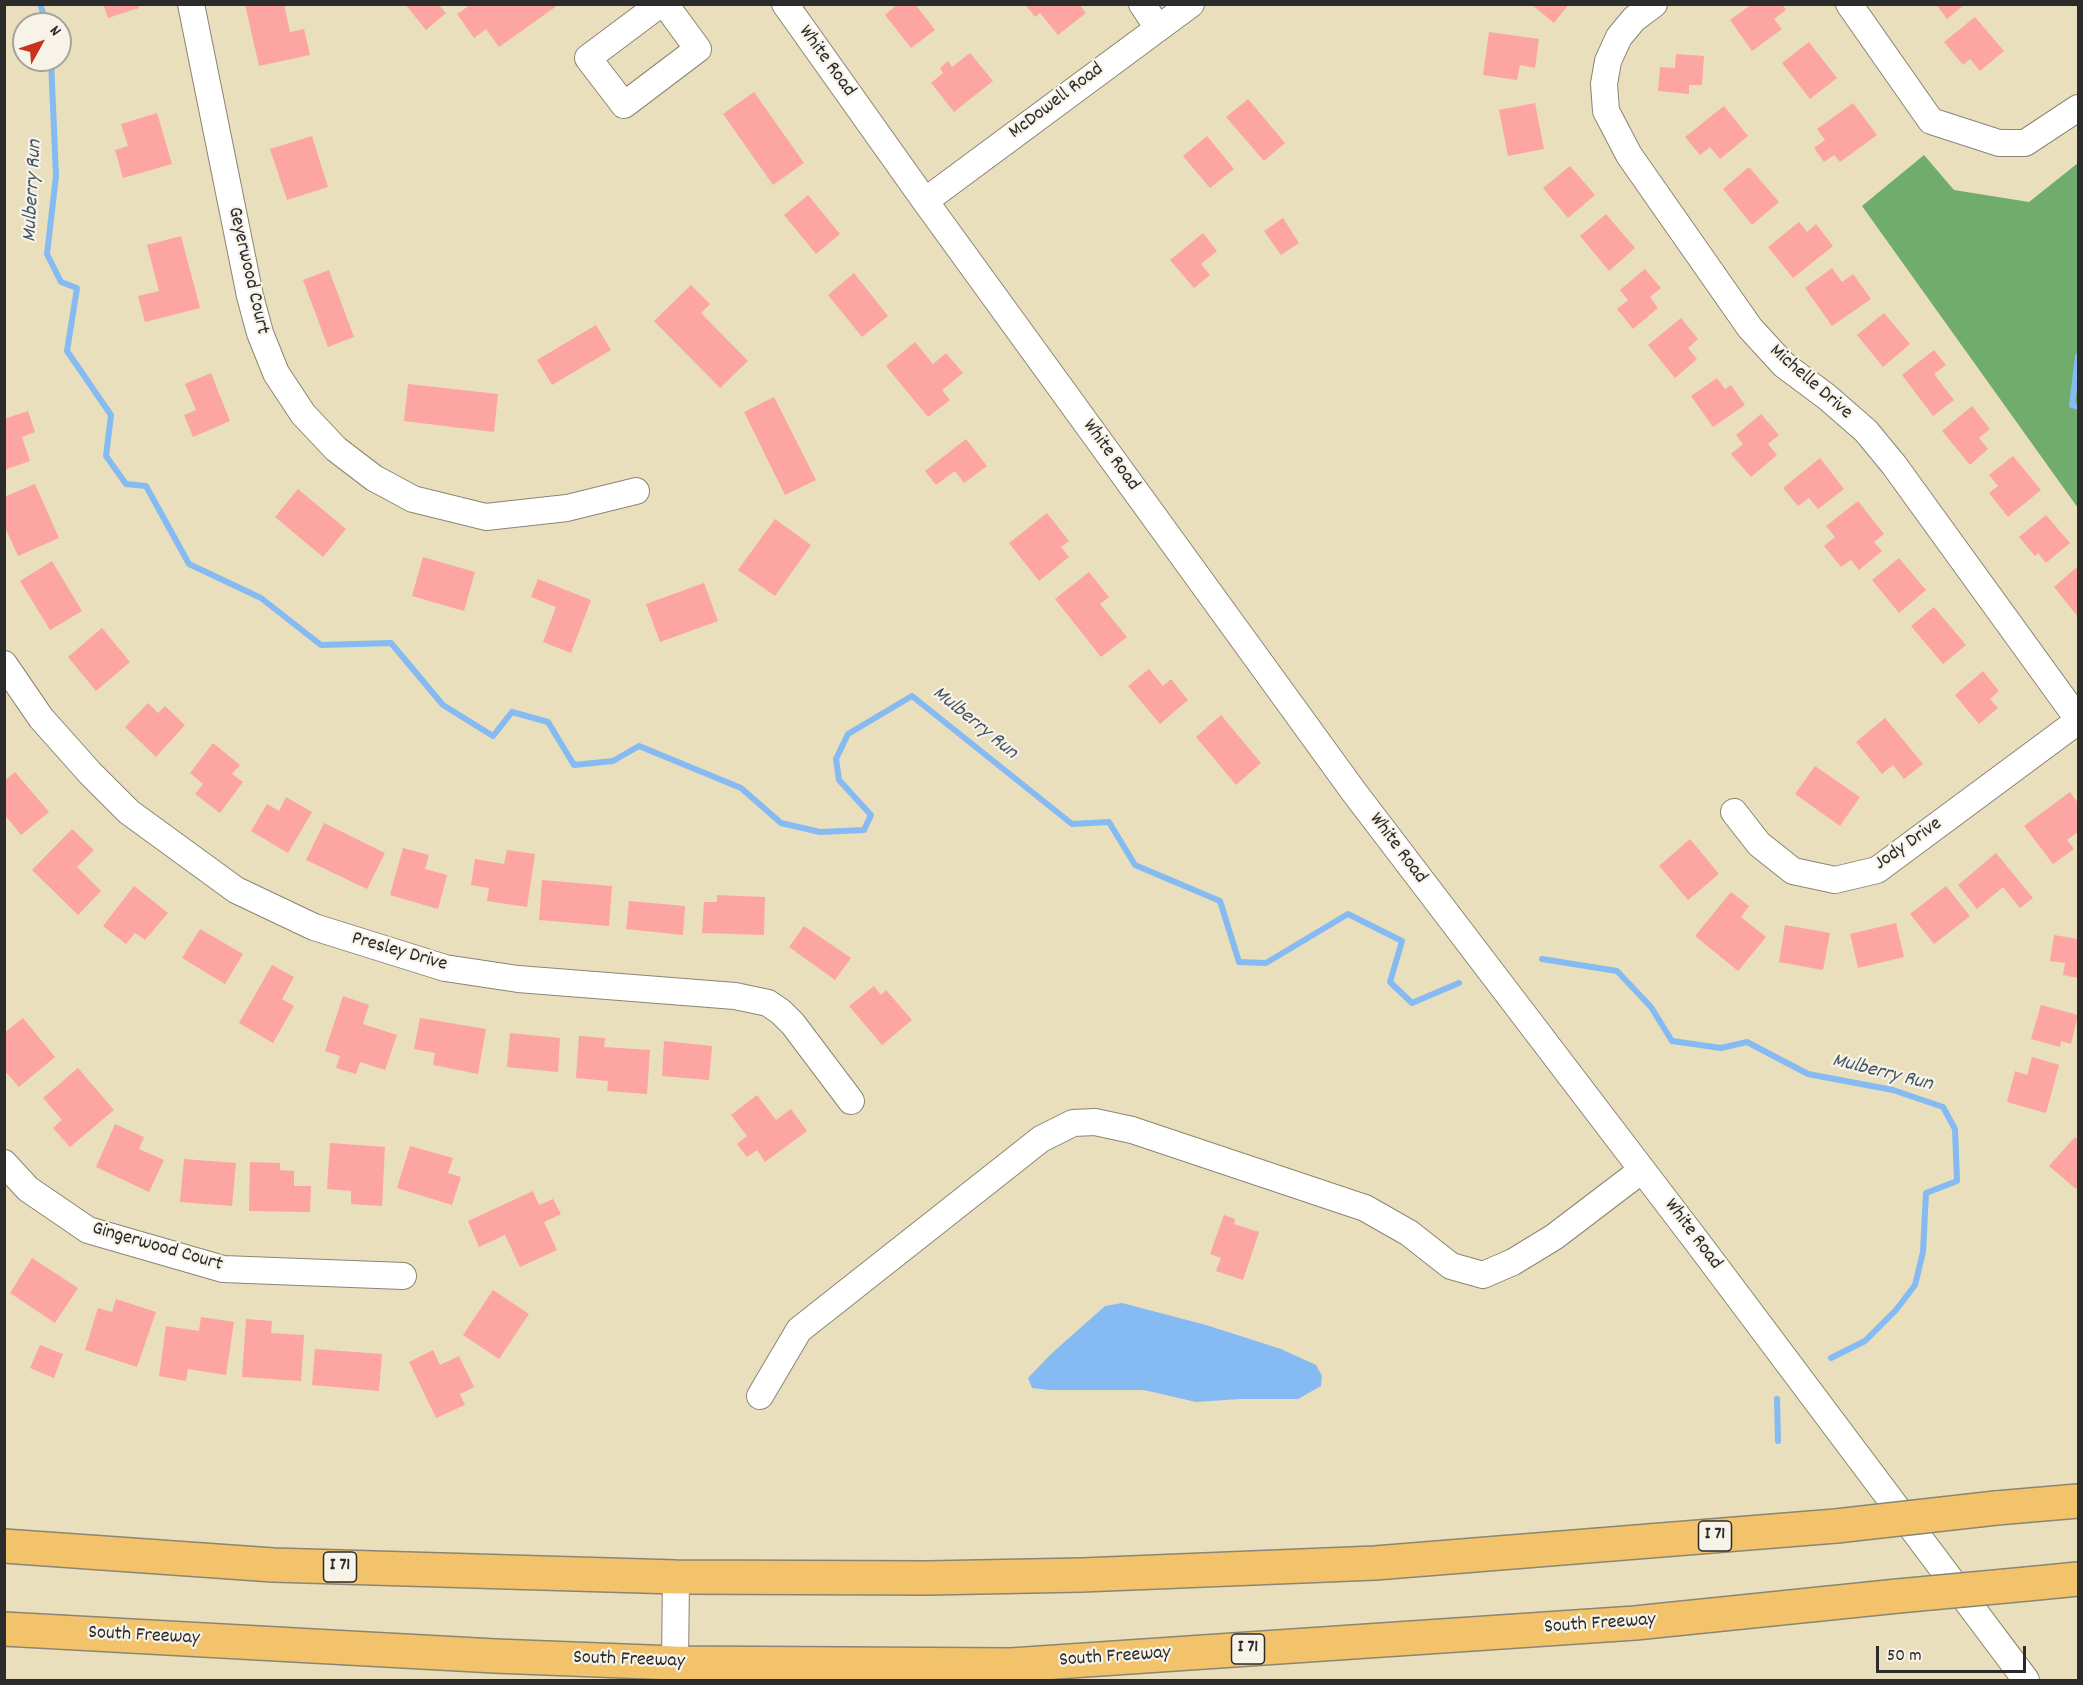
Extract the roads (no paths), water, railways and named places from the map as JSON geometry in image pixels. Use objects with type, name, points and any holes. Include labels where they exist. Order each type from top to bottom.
[{"type":"highway","name":"I 71","points":[[4,1546],[273,1565],[676,1577],[928,1578],[1082,1575],[1376,1563],[1836,1526],[2079,1501]]},
{"type":"highway","name":"South Freeway","points":[[4,1629],[495,1656],[675,1663],[1011,1665],[1635,1623],[2079,1579]]},
{"type":"street","name":"Geyerwood Court","points":[[192,4],[250,296],[260,333],[276,373],[303,414],[336,448],[374,478],[413,499],[486,517],[567,508],[636,491]]},
{"type":"street","points":[[660,4],[588,58],[624,105],[698,49],[665,4]]},
{"type":"street","name":"White Road","points":[[785,4],[925,201],[1354,792],[2026,1680]]},
{"type":"street","points":[[1142,4],[1158,28]]},
{"type":"street","name":"McDowell Road","points":[[925,201],[1191,4]]},
{"type":"street","name":"Michelle Drive","points":[[1654,4],[1634,19],[1618,37],[1608,61],[1604,84],[1606,111],[1629,154],[1750,328],[1784,365],[1866,430],[1894,465],[2079,720]]},
{"type":"street","points":[[1849,4],[1931,121],[1999,143],[2025,143],[2079,108]]},
{"type":"street","name":"Presley Drive","points":[[4,664],[41,718],[90,773],[129,812],[236,890],[314,927],[445,968],[518,979],[735,996],[768,1003],[793,1024],[851,1101]]},
{"type":"street","name":"Jody Drive","points":[[1734,812],[1759,844],[1793,871],[1835,880],[1877,870],[2079,720]]},
{"type":"street","points":[[760,1396],[799,1330],[1041,1139],[1073,1123],[1095,1122],[1132,1130],[1365,1209],[1409,1233],[1451,1266],[1483,1275],[1513,1262],[1554,1237],[1642,1170]]},
{"type":"street","name":"Gingerwood Court","points":[[4,1163],[28,1189],[88,1230],[223,1269],[403,1276]]},
{"type":"street","points":[[675,1663],[676,1577]]},
{"type":"water","points":[[1122,1303],[1206,1325],[1281,1349],[1316,1365],[1322,1376],[1321,1386],[1298,1399],[1196,1402],[1144,1390],[1032,1388],[1028,1378],[1051,1354],[1105,1306]]},
{"type":"waterway","name":"Mulberry Run","points":[[40,4],[43,12]]},
{"type":"waterway","name":"Mulberry Run","points":[[52,72],[56,176],[47,254],[61,282],[77,288],[67,351],[111,415],[106,456],[126,484],[146,486],[189,564],[261,598],[321,645],[391,643],[443,705],[493,736],[512,712],[548,722],[574,765],[613,761],[639,746],[741,788],[781,823],[820,832],[864,830],[871,815],[839,780],[836,759],[848,734],[912,696],[1072,824],[1109,822],[1135,865],[1220,901],[1239,962],[1266,963],[1348,914],[1402,941],[1390,982],[1412,1003],[1459,983]]},
{"type":"waterway","points":[[2078,356],[2072,405],[2078,407]]},
{"type":"waterway","name":"Mulberry Run","points":[[1542,959],[1617,971],[1651,1007],[1672,1041],[1721,1048],[1747,1042],[1808,1074],[1893,1090],[1943,1107],[1955,1129],[1957,1181],[1926,1193],[1923,1252],[1915,1285],[1896,1310],[1865,1341],[1831,1358]]},
{"type":"waterway","name":"Mulberry Run","points":[[1777,1399],[1778,1441]]}]
